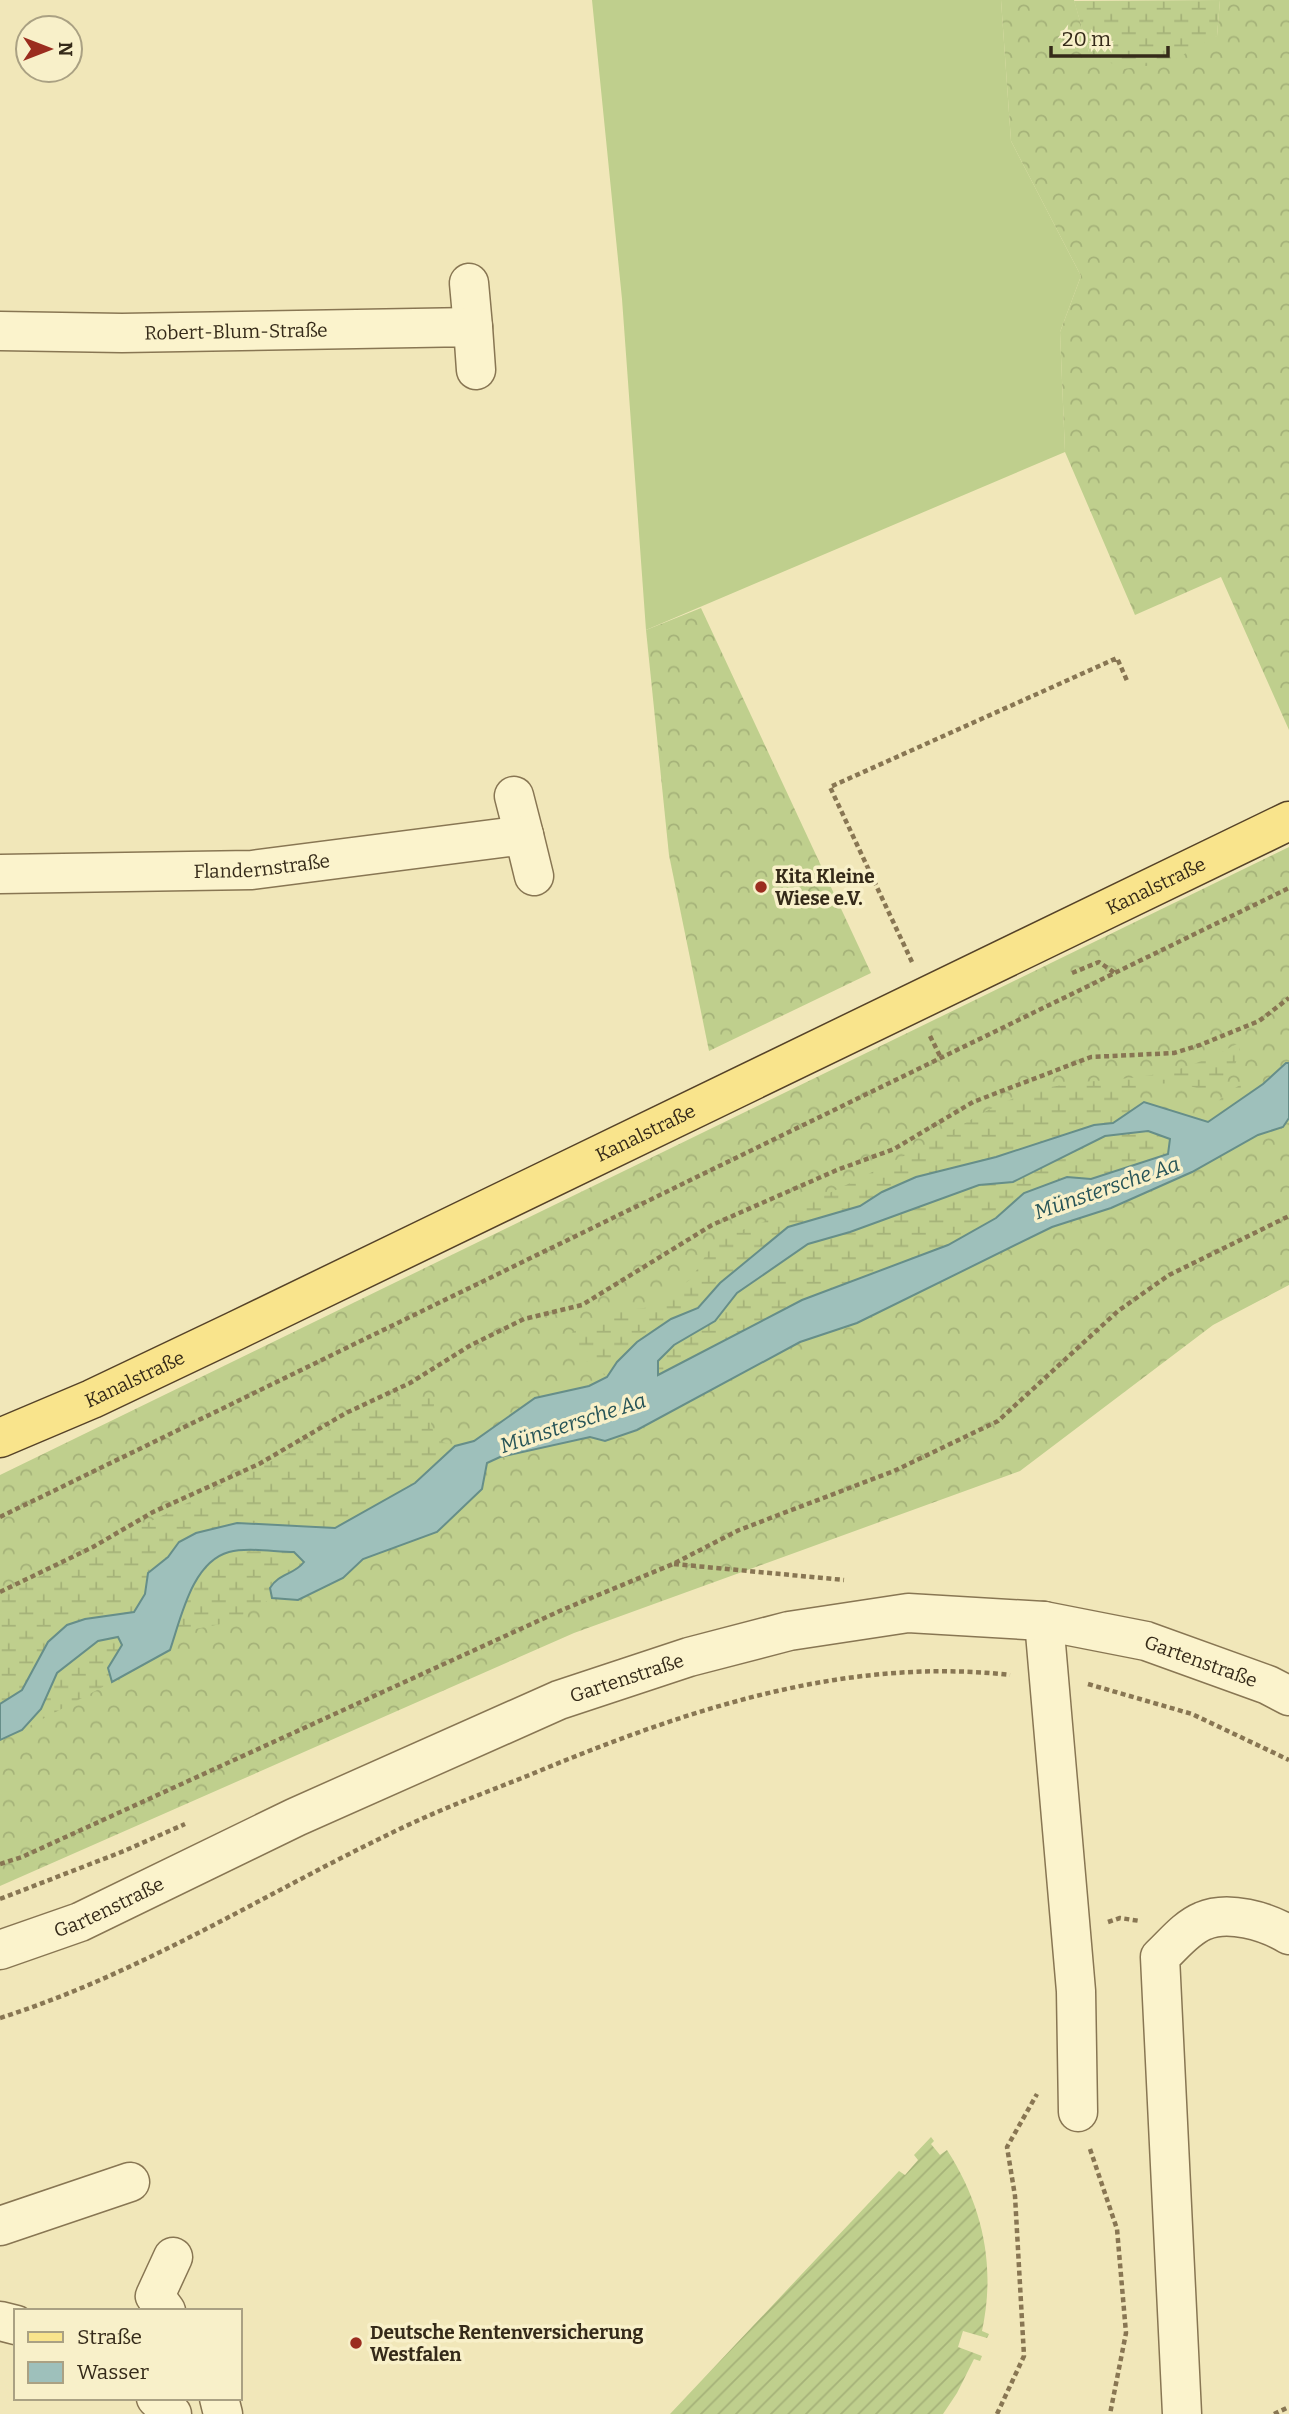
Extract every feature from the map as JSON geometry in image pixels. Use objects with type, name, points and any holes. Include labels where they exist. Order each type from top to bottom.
[{"type":"main road","name":"Kanalstraße","points":[[0,1438],[235,1331],[1289,821]]},
{"type":"street","points":[[469,283],[476,370]]},
{"type":"street","name":"Robert-Blum-Straße","points":[[0,331],[122,333],[473,327]]},
{"type":"street","points":[[514,796],[534,876]]},
{"type":"street","name":"Flandernstraße","points":[[0,874],[252,870],[524,835]]},
{"type":"street","name":"Gartenstraße","points":[[0,1950],[80,1922],[296,1817],[559,1700],[689,1657],[789,1631],[908,1612],[1044,1621],[1146,1641],[1268,1685],[1289,1696]]},
{"type":"street","points":[[1044,1621],[1076,1991],[1078,2112]]},
{"type":"street","points":[[1182,2414],[1160,1957],[1189,1930],[1203,1921],[1219,1917],[1256,1922],[1289,1935]]},
{"type":"street","points":[[0,2226],[130,2182]]},
{"type":"street","points":[[165,2309],[155,2296],[173,2257]]},
{"type":"street","points":[[158,2400],[172,2414]]},
{"type":"path","points":[[913,965],[830,787],[1116,658],[1128,683]]},
{"type":"path","points":[[0,1517],[1289,888]]},
{"type":"path","points":[[0,1592],[93,1547],[153,1512],[259,1464],[346,1413],[410,1383],[471,1345],[524,1319],[582,1305],[712,1225],[837,1170],[894,1149],[973,1102],[1091,1057],[1174,1053],[1200,1045],[1259,1021],[1289,998]]},
{"type":"path","points":[[928,1032],[941,1058]]},
{"type":"path","points":[[0,1864],[22,1857],[562,1610],[673,1564],[739,1530],[894,1471],[998,1421],[1118,1311],[1169,1275],[1289,1216]]},
{"type":"path","points":[[673,1564],[844,1580]]},
{"type":"path","points":[[0,2018],[62,1999],[144,1962],[407,1825],[620,1737],[709,1707],[807,1684],[902,1670],[990,1673],[1093,1684],[1192,1714],[1289,1760]]},
{"type":"path","points":[[997,2414],[1024,2356],[1015,2196],[1007,2147],[1038,2092]]},
{"type":"path","points":[[1078,2112],[1116,2229],[1126,2333],[1110,2414]]},
{"type":"path","points":[[1274,2414],[1289,2407]]},
{"type":"green space","points":[[592,0],[1001,0],[1011,141],[1081,276],[1060,332],[1065,452],[646,630],[622,299]]},
{"type":"green space","points":[[1001,0],[1074,0],[1089,52],[1217,36],[1220,0],[1289,0],[1289,730],[1221,577],[1135,615],[1065,452],[1060,332],[1081,276],[1011,141]]},
{"type":"green space","points":[[1220,0],[1217,36],[1168,63],[1123,69],[1089,52],[1074,1]]},
{"type":"green space","points":[[701,608],[871,973],[709,1051],[669,855],[646,630]]},
{"type":"green space","points":[[1289,847],[1289,1285],[1213,1325],[1020,1471],[574,1633],[0,1886],[0,1475]]},
{"type":"green space","points":[[1241,1042],[1230,1073],[1203,1090],[1183,1085],[1149,1085],[1130,1094],[1123,1102],[1144,1102],[1113,1123],[1094,1125],[996,1157],[916,1177],[751,1258],[720,1283],[698,1308],[671,1319],[637,1342],[617,1362],[607,1377],[579,1355],[564,1337],[610,1312],[652,1307],[691,1279],[716,1239],[827,1194],[1013,1098],[1060,1085],[1172,1071]]},
{"type":"green space","points":[[1242,1084],[1263,1084],[1208,1122],[1216,1104]]},
{"type":"green space","points":[[1148,1131],[1170,1139],[1168,1154],[1091,1179],[1066,1177],[1024,1193],[996,1218],[948,1245],[802,1300],[658,1376],[657,1361],[674,1345],[715,1321],[737,1293],[808,1244],[850,1232],[980,1185],[1013,1182],[1105,1136]]},
{"type":"green space","points":[[435,1398],[431,1424],[436,1440],[455,1446],[415,1483],[335,1528],[237,1523],[196,1533],[179,1542],[168,1557],[148,1573],[145,1594],[134,1613],[85,1619],[48,1642],[22,1690],[0,1704],[0,1596],[292,1451],[384,1399]]},
{"type":"green space","points":[[232,1551],[294,1552],[304,1562],[274,1583],[270,1588],[272,1598],[231,1622],[185,1631],[170,1650],[184,1606],[198,1579],[218,1558]]},
{"type":"green space","points":[[118,1637],[122,1645],[108,1668],[112,1682],[22,1730],[41,1709],[57,1673],[98,1641]]},
{"type":"green space","points":[[931,2137],[934,2141],[931,2144],[940,2155],[947,2150],[970,2193],[978,2215],[987,2260],[986,2307],[982,2331],[989,2334],[987,2338],[963,2331],[958,2347],[982,2356],[980,2361],[974,2359],[943,2414],[670,2414],[899,2171],[905,2175],[918,2160],[914,2155]]},
{"type":"water","name":"Münstersche Aa","points":[[1289,1063],[1289,1118],[1283,1127],[1258,1135],[1192,1172],[1111,1208],[1052,1227],[857,1323],[800,1342],[637,1430],[605,1441],[590,1437],[500,1457],[487,1463],[482,1489],[437,1532],[363,1559],[343,1578],[298,1600],[272,1598],[270,1588],[278,1579],[304,1562],[294,1552],[244,1550],[229,1552],[216,1558],[197,1579],[190,1593],[170,1650],[112,1682],[108,1668],[122,1645],[118,1637],[98,1641],[57,1673],[41,1709],[22,1730],[0,1740],[0,1704],[22,1690],[48,1642],[67,1625],[85,1619],[134,1612],[145,1594],[148,1573],[168,1557],[179,1542],[196,1533],[237,1523],[335,1528],[415,1483],[455,1446],[474,1441],[535,1398],[589,1386],[607,1377],[617,1362],[637,1342],[671,1319],[698,1308],[720,1283],[788,1227],[860,1206],[882,1192],[916,1177],[996,1157],[1094,1125],[1113,1123],[1144,1102],[1208,1122]],"holes":[[[1148,1131],[1170,1139],[1168,1154],[1091,1179],[1067,1177],[1024,1193],[996,1218],[948,1245],[802,1300],[658,1375],[658,1361],[674,1345],[715,1321],[737,1293],[808,1244],[850,1232],[979,1185],[1013,1182],[1105,1136]]]},
{"type":"place","name":"Kita Kleine Wiese e.V.","points":[[761,887]]},
{"type":"place","name":"Deutsche Rentenversicherung Westfalen","points":[[356,2343]]}]
